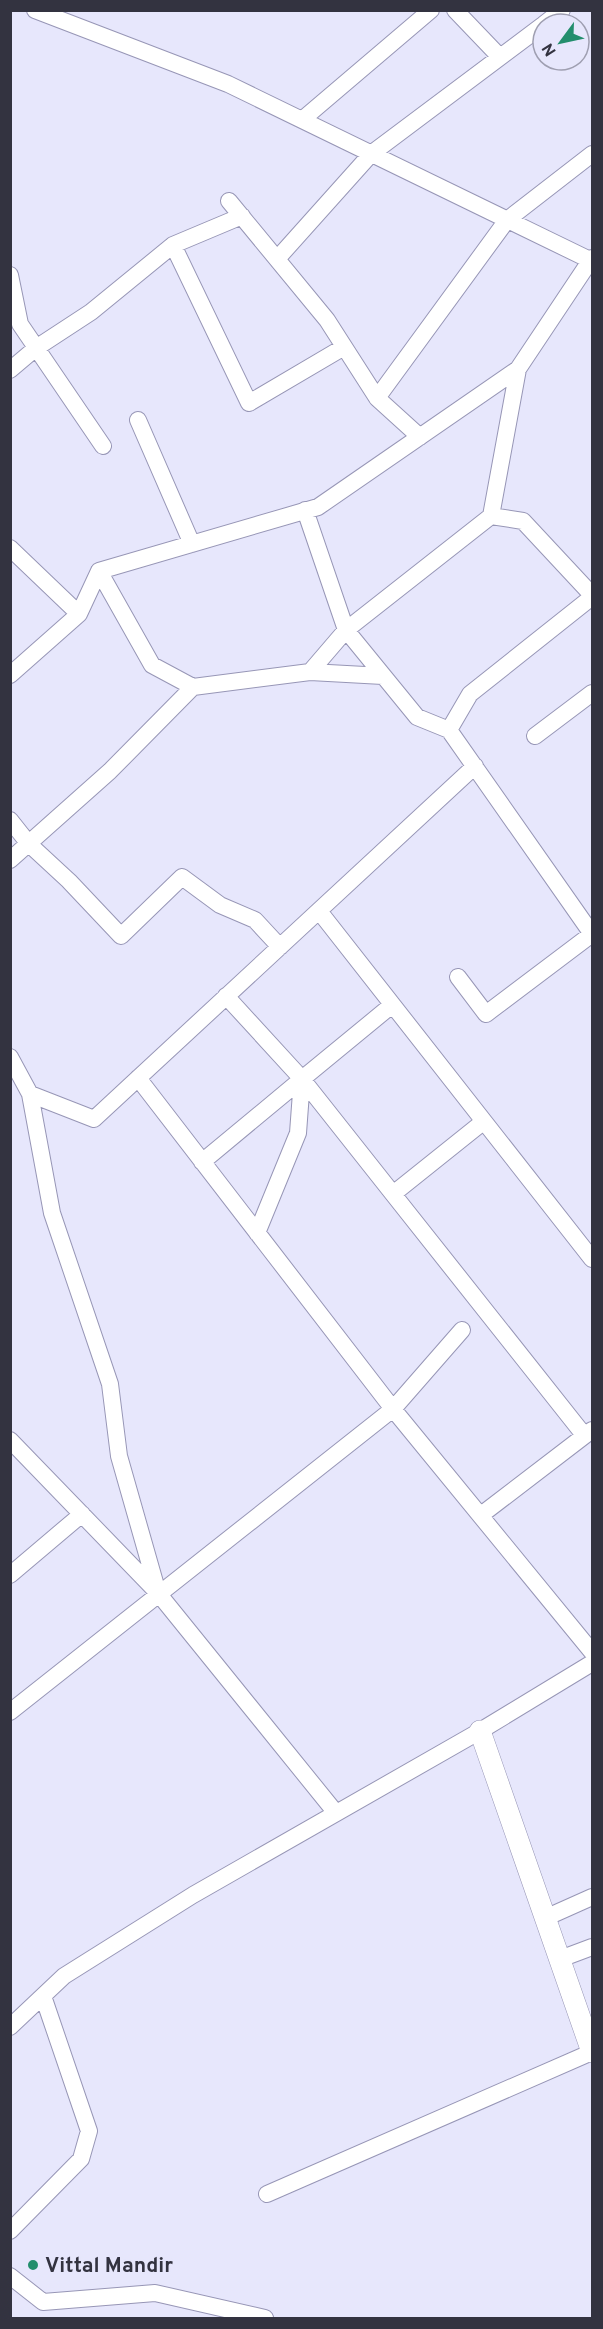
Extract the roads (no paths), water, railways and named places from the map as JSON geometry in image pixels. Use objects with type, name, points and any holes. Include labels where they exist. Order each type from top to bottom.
[{"type":"street","points":[[10,675],[78,614],[99,571],[318,507],[518,369],[592,260],[228,84],[35,10]]},
{"type":"street","points":[[303,119],[431,10]]},
{"type":"street","points":[[455,10],[500,57]]},
{"type":"street","points":[[277,259],[371,154],[531,33]]},
{"type":"street","points":[[377,398],[507,220],[592,154]]},
{"type":"street","points":[[230,201],[327,321],[377,398],[420,437]]},
{"type":"street","points":[[10,370],[36,348],[91,312],[173,245],[242,216]]},
{"type":"street","points":[[173,245],[249,403],[344,347]]},
{"type":"street","points":[[10,275],[20,324],[103,446]]},
{"type":"street","points":[[310,672],[346,630],[491,516],[518,369]]},
{"type":"street","points":[[138,420],[192,543]]},
{"type":"street","points":[[305,510],[346,630],[417,717],[449,730],[592,934],[486,1014],[458,978]]},
{"type":"street","points":[[449,730],[470,694],[592,596],[523,521],[491,516]]},
{"type":"street","points":[[10,548],[78,614]]},
{"type":"street","points":[[99,571],[152,665],[193,687],[310,672],[383,676]]},
{"type":"street","points":[[10,860],[110,771],[193,687]]},
{"type":"street","points":[[535,736],[592,693]]},
{"type":"street","points":[[30,1094],[94,1119],[475,766]]},
{"type":"street","points":[[10,820],[29,844],[69,881],[121,936],[182,877],[220,905],[255,920],[280,947]]},
{"type":"street","points":[[319,910],[592,1259]]},
{"type":"street","points":[[226,996],[302,1079],[588,1432],[481,1515]]},
{"type":"street","points":[[202,1162],[392,1005]]},
{"type":"street","points":[[10,1057],[30,1094],[52,1213],[110,1384],[119,1456],[158,1593]]},
{"type":"street","points":[[138,1078],[393,1409],[592,1652]]},
{"type":"street","points":[[257,1233],[298,1133],[302,1079]]},
{"type":"street","points":[[393,1194],[483,1122]]},
{"type":"street","points":[[10,1712],[393,1409],[462,1330]]},
{"type":"street","points":[[10,1440],[158,1593],[336,1813]]},
{"type":"street","points":[[10,1575],[82,1514]]},
{"type":"street","points":[[10,2027],[64,1976],[183,1901],[480,1731],[592,1663]]},
{"type":"street","points":[[267,2194],[592,2052],[480,1731]]},
{"type":"street","points":[[545,1918],[592,1897]]},
{"type":"street","points":[[560,1959],[592,1947]]},
{"type":"street","points":[[10,2231],[81,2159],[88,2131],[43,1996]]},
{"type":"street","points":[[10,2276],[43,2301],[155,2293],[265,2319]]},
{"type":"place","name":"Vittal Mandir","points":[[33,2265]]}]
